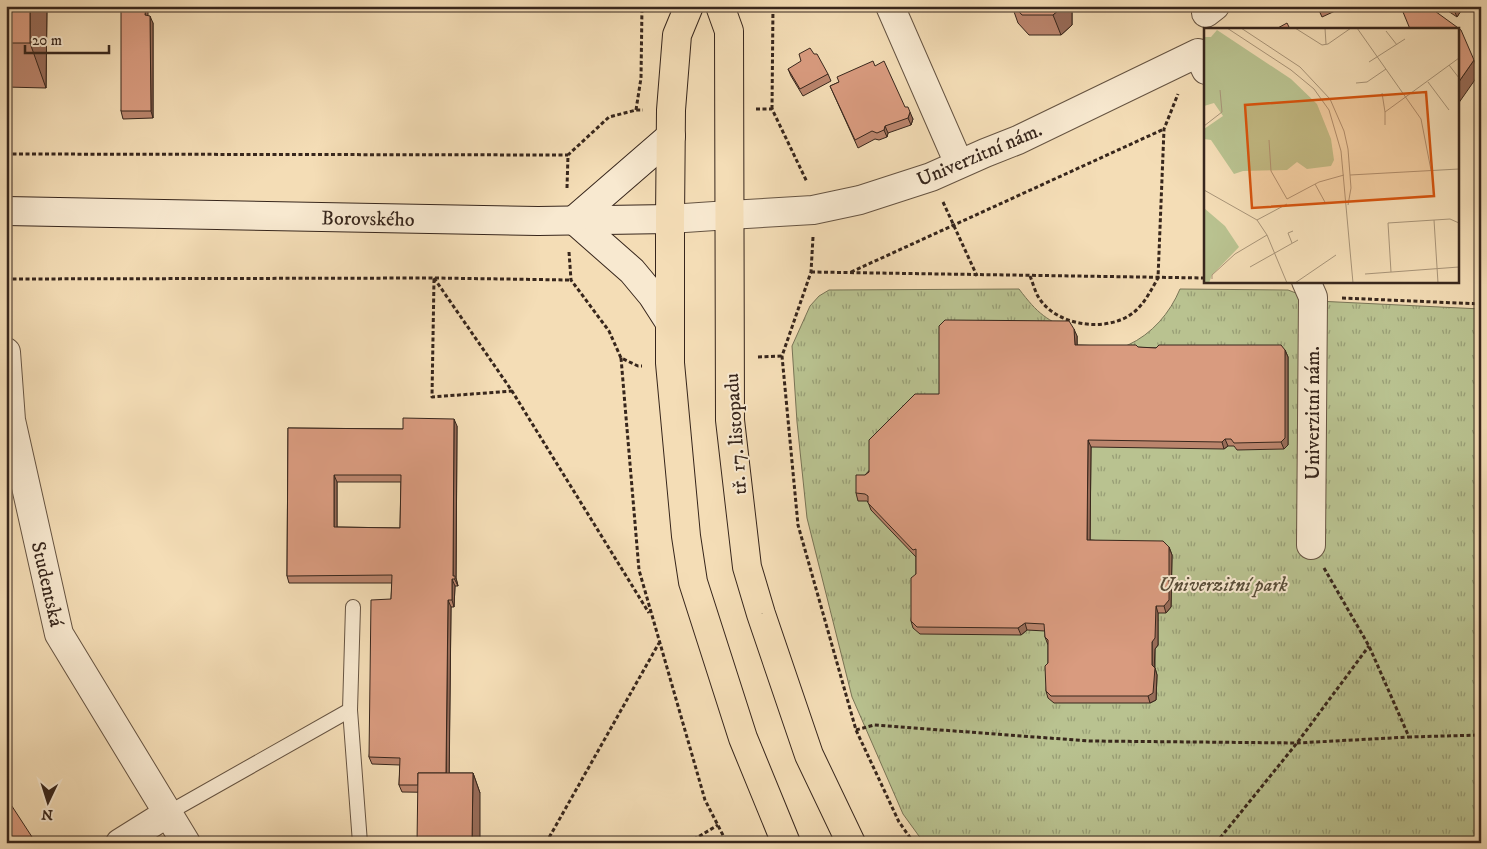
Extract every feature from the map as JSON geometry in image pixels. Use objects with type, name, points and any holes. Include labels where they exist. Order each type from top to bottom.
[{"type":"main road","points":[[690,6],[677,35],[670,136],[670,363],[686,536],[693,582],[743,738],[786,843]]},
{"type":"main road","name":"tř. 17. listopadu","points":[[720,6],[729,32],[730,420],[747,567],[809,755],[851,843]]},
{"type":"street","points":[[890,6],[959,164]]},
{"type":"street","name":"Univerzitní nám.","points":[[729,215],[814,210],[860,200],[931,177],[1018,140],[1198,53],[1204,66]]},
{"type":"street","points":[[670,136],[574,220],[632,271],[652,295],[670,323]]},
{"type":"street","name":"Borovského","points":[[6,211],[574,220],[670,219],[729,215]]},
{"type":"street","name":"Univerzitní nám.","points":[[1310,289],[1311,545]]},
{"type":"street","name":"Studentská","points":[[6,352],[11,420],[59,634],[186,843]]},
{"type":"street","points":[[120,843],[168,813]]},
{"type":"lane","points":[[352,607],[350,710],[360,843]]},
{"type":"lane","points":[[168,813],[350,710]]},
{"type":"path","points":[[636,110],[642,78],[642,6]]},
{"type":"path","points":[[772,109],[773,6]]},
{"type":"path","points":[[1030,276],[1039,298],[1054,313],[1080,324],[1107,325],[1132,315],[1147,297],[1158,278],[1164,129],[1179,93]]},
{"type":"path","points":[[848,273],[1164,129]]},
{"type":"path","points":[[6,154],[568,155]]},
{"type":"path","points":[[931,177],[977,276]]},
{"type":"path","points":[[812,272],[1204,278]]},
{"type":"path","points":[[434,278],[512,391],[652,617]]},
{"type":"path","points":[[434,278],[432,397],[512,391]]},
{"type":"path","points":[[6,280],[434,278],[571,280]]},
{"type":"path","points":[[1310,289],[1481,304]]},
{"type":"path","points":[[782,356],[798,525],[856,730],[898,822],[914,843]]},
{"type":"path","points":[[621,358],[639,570],[705,800],[727,843]]},
{"type":"path","points":[[1311,545],[1369,646],[1409,737]]},
{"type":"path","points":[[546,843],[660,643]]},
{"type":"path","points":[[1216,843],[1297,743],[1369,646]]},
{"type":"path","points":[[856,730],[874,725],[1089,741],[1297,743],[1481,735]]},
{"type":"path","points":[[688,843],[718,824]]},
{"type":"green space","name":"Univerzitní park","points":[[1019,289],[1043,315],[1075,332],[1077,336],[1077,352],[1116,348],[1137,340],[1159,322],[1171,306],[1180,289],[1288,290],[1317,301],[1481,309],[1481,843],[924,843],[903,814],[852,697],[807,518],[797,422],[792,346],[810,306],[819,296],[829,290]]},
{"type":"building","points":[[6,6],[30,6],[30,43],[6,43]]},
{"type":"building","points":[[121,6],[146,6],[145,15],[150,16],[151,111],[121,111]]},
{"type":"building","points":[[1014,6],[1063,6],[1053,15],[1022,15]]},
{"type":"building","points":[[1317,6],[1327,6],[1319,10]]},
{"type":"building","points":[[1404,6],[1428,6],[1458,28],[1410,28],[1403,12],[1406,10]]},
{"type":"building","points":[[1287,23],[1290,28],[1278,28]]},
{"type":"building","points":[[1460,29],[1461,30],[1474,60],[1460,80]]},
{"type":"building","points":[[810,48],[814,54],[817,54],[828,74],[800,89],[788,69],[801,61],[799,54]]},
{"type":"building","points":[[873,61],[875,66],[884,61],[905,107],[908,107],[910,112],[908,118],[885,126],[884,130],[877,133],[872,131],[855,140],[830,86],[839,82],[837,77]]},
{"type":"building","points":[[945,320],[1069,321],[1074,329],[1075,345],[1136,345],[1138,347],[1156,348],[1159,345],[1281,345],[1285,350],[1285,438],[1281,442],[1234,443],[1231,439],[1225,439],[1222,442],[1088,440],[1087,540],[1163,541],[1169,547],[1169,600],[1164,606],[1156,606],[1155,638],[1152,642],[1152,665],[1155,668],[1153,693],[1148,696],[1051,696],[1046,691],[1045,666],[1048,663],[1048,640],[1045,637],[1044,624],[1025,623],[1018,628],[917,627],[911,621],[911,578],[916,574],[916,549],[913,550],[868,503],[868,496],[856,493],[856,475],[865,475],[869,472],[869,440],[915,394],[939,394],[939,326]]},
{"type":"building","points":[[403,418],[454,419],[453,576],[455,576],[455,579],[452,579],[452,600],[448,600],[446,773],[418,773],[418,785],[399,785],[400,758],[369,757],[371,600],[391,599],[392,575],[287,576],[288,428],[403,429]],"holes":[[[334,475],[401,475],[400,528],[334,527]]]},
{"type":"building","points":[[418,773],[473,773],[472,843],[417,843]]},
{"type":"building","points":[[6,797],[34,840],[29,843],[6,843]]}]
